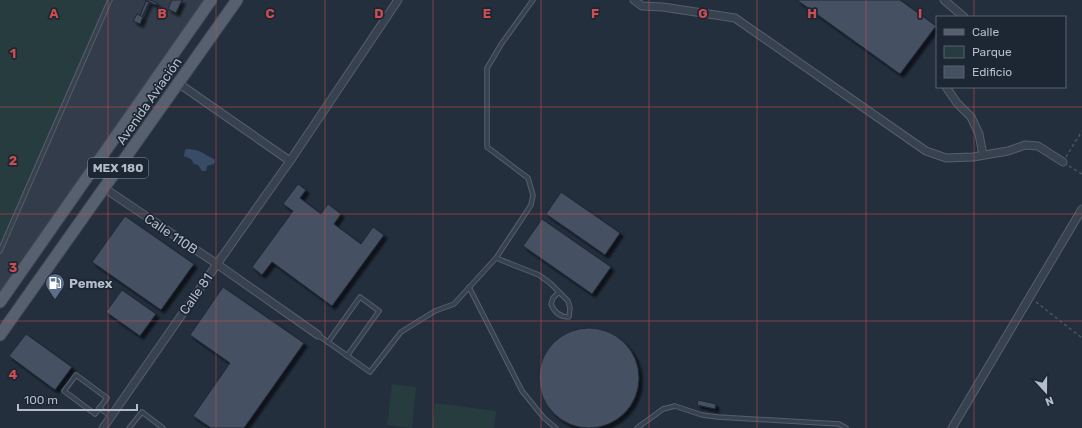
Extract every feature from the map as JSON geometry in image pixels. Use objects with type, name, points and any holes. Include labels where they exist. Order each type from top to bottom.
[{"type":"main road","name":"Avenida Aviación","points":[[0,302],[211,0]]},
{"type":"main road","name":"Avenida Aviación","points":[[0,336],[237,0]]},
{"type":"street","name":"Calle 81","points":[[103,428],[290,162],[398,0]]},
{"type":"street","points":[[634,0],[642,6],[663,7],[735,18],[926,151],[946,158],[973,157],[1008,151],[1025,145],[1032,145],[1038,146],[1063,162]]},
{"type":"street","points":[[944,0],[963,16]]},
{"type":"street","points":[[178,83],[290,162]]},
{"type":"street","points":[[947,88],[957,103],[971,118],[979,134],[983,155]]},
{"type":"street","name":"Calle 110B","points":[[104,188],[217,264],[318,335]]},
{"type":"street","points":[[952,428],[1082,208]]},
{"type":"lane","points":[[0,251],[110,0]]},
{"type":"lane","points":[[318,335],[370,372],[401,332],[435,311],[454,304],[496,258],[530,205],[534,195],[528,178],[487,147],[487,68],[502,43],[533,0]]},
{"type":"lane","points":[[496,258],[539,275],[550,282],[568,301],[570,308],[569,317],[564,317],[553,309],[551,304],[553,298],[559,292]]},
{"type":"lane","points":[[469,287],[522,391],[544,418],[556,428]]},
{"type":"lane","points":[[328,342],[360,297],[379,311],[348,356]]},
{"type":"lane","points":[[76,375],[107,398],[99,408],[94,414],[64,391],[76,375]]},
{"type":"lane","points":[[637,428],[663,409],[675,406],[702,415],[839,424],[846,428]]},
{"type":"lane","points":[[99,408],[111,416]]},
{"type":"lane","points":[[129,428],[142,412],[163,428]]},
{"type":"path","points":[[1082,131],[1063,162],[1082,174]]},
{"type":"path","points":[[1030,297],[1082,338]]},
{"type":"shaded area","points":[[0,0],[206,0],[0,296]]},
{"type":"green space","points":[[0,0],[106,0],[0,244]]},
{"type":"green space","points":[[392,384],[416,387],[412,428],[387,425]]},
{"type":"green space","points":[[435,403],[496,411],[494,428],[432,428]]},
{"type":"water","points":[[185,150],[197,150],[213,158],[215,160],[214,164],[207,166],[206,171],[202,171],[191,159],[184,156]]},
{"type":"building","points":[[145,0],[150,0],[157,3],[156,5]]},
{"type":"building","points":[[172,0],[182,0],[176,13],[168,9]]},
{"type":"building","points":[[797,0],[900,0],[936,26],[900,74]]},
{"type":"building","points":[[146,1],[149,2],[142,17],[140,16]]},
{"type":"building","points":[[137,14],[143,17],[140,24],[133,21]]},
{"type":"building","points":[[298,184],[306,190],[300,198],[321,214],[328,204],[341,214],[334,224],[361,244],[373,227],[384,235],[332,306],[272,262],[262,275],[252,267],[293,211],[283,204]]},
{"type":"building","points":[[561,192],[620,233],[605,255],[546,214]]},
{"type":"building","points":[[125,216],[194,264],[161,310],[92,262]]},
{"type":"building","points":[[542,219],[611,267],[592,294],[523,246]]},
{"type":"building","points":[[223,287],[304,343],[244,428],[211,428],[193,416],[230,363],[190,335]]},
{"type":"building","points":[[122,290],[156,314],[140,336],[106,312]]},
{"type":"building","points":[[579,328],[599,328],[608,331],[625,342],[636,359],[639,368],[639,388],[636,397],[625,414],[608,425],[599,428],[579,428],[561,420],[553,414],[547,406],[539,388],[539,368],[547,350],[553,342],[561,336]]},
{"type":"building","points":[[26,334],[72,367],[55,390],[9,356]]},
{"type":"building","points":[[698,400],[716,404],[715,409],[697,405]]},
{"type":"place","name":"Pemex","points":[[55,300]]}]
